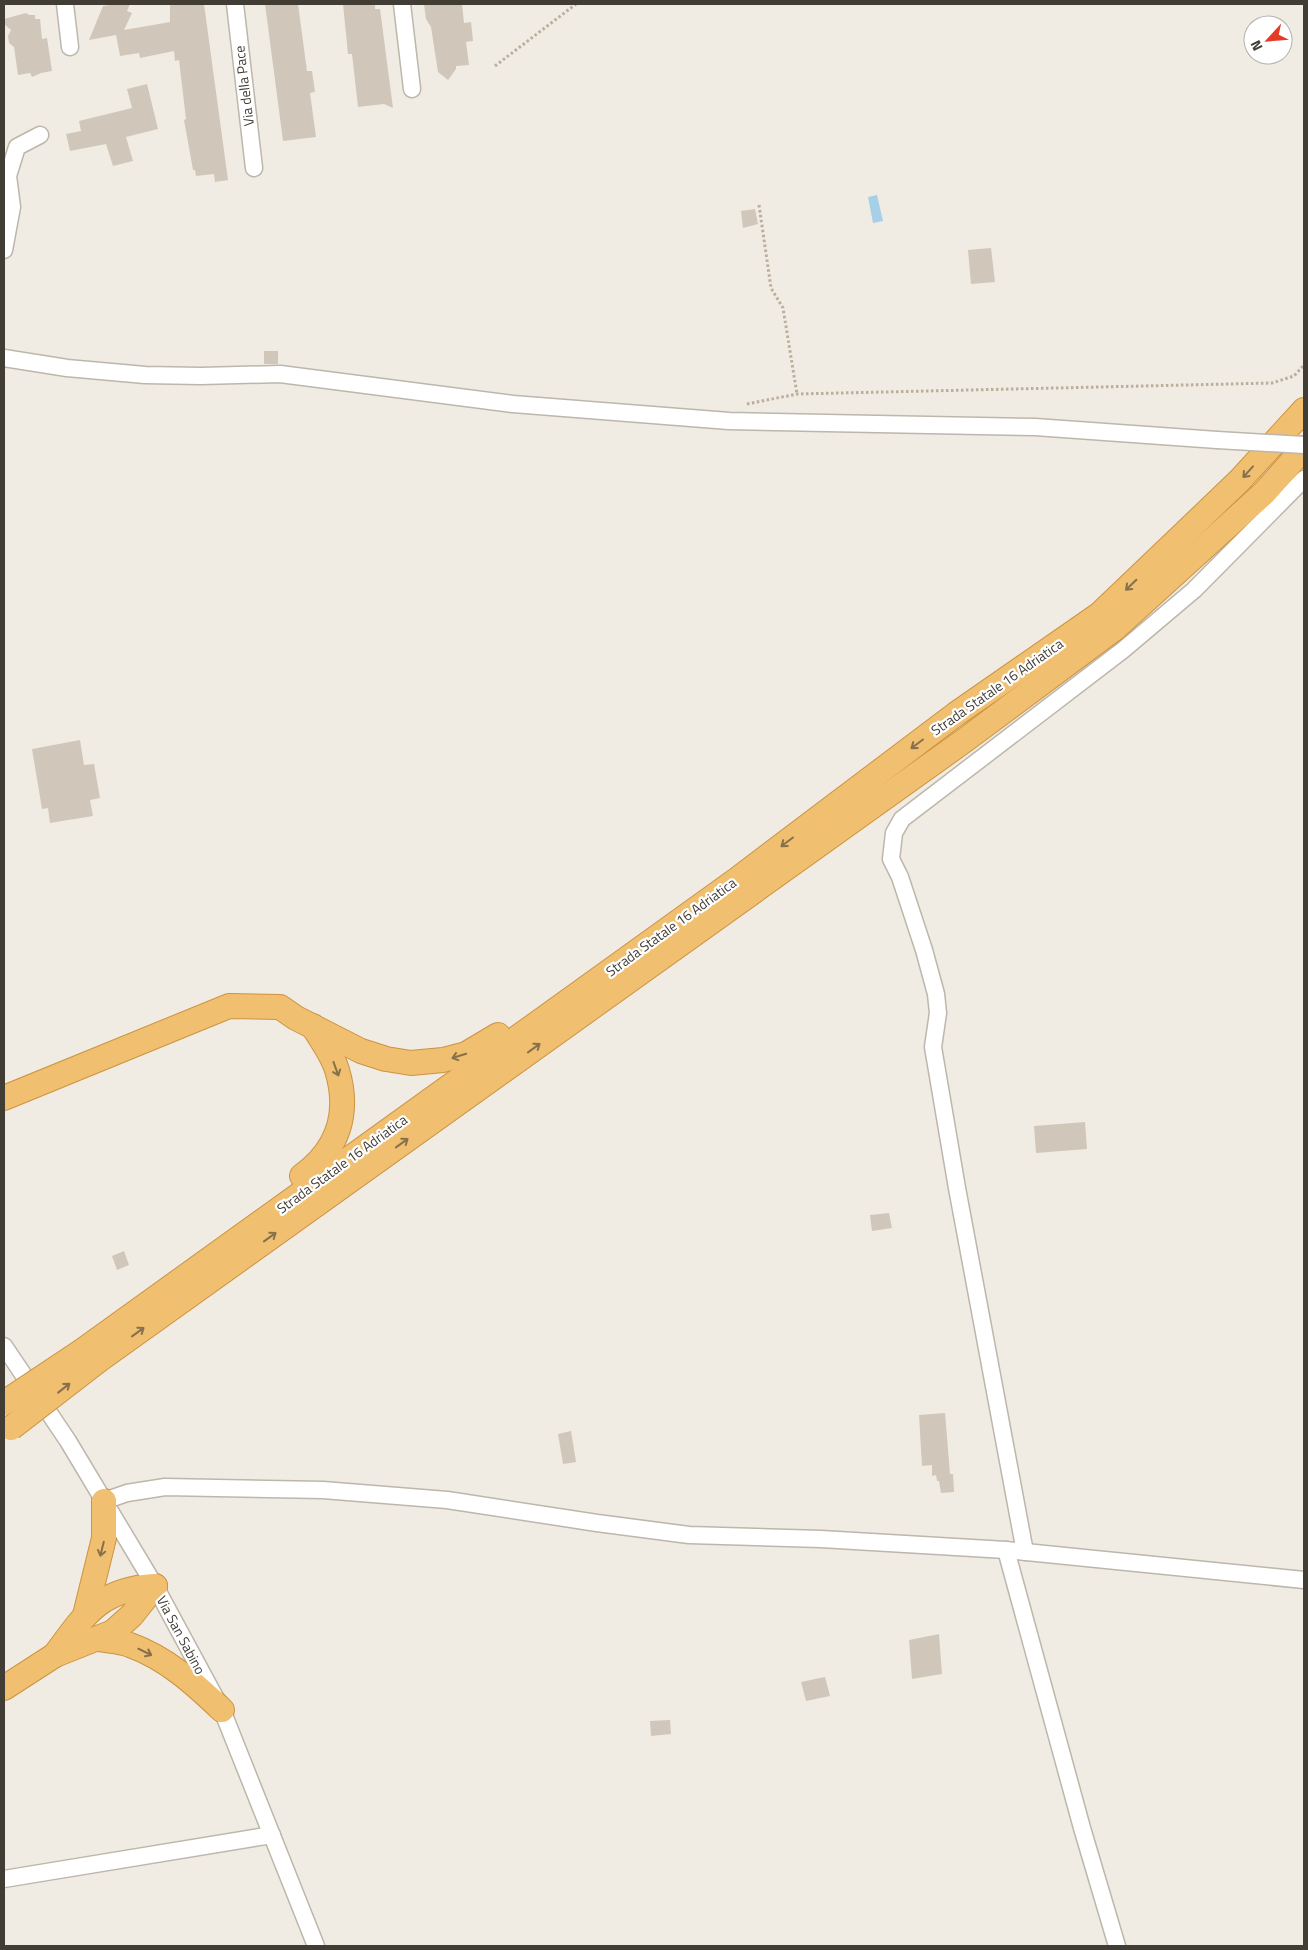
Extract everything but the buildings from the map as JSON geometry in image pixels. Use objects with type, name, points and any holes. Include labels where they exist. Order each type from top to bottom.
[{"type":"highway","name":"Strada Statale 16 Adriatica","points":[[6,1433],[93,1350],[735,881],[956,714],[1100,614],[1239,482],[1304,410]]},
{"type":"highway","name":"Strada Statale 16 Adriatica","points":[[4,1403],[93,1350],[965,740],[1114,630],[1264,493],[1304,446]]},
{"type":"highway","points":[[4,1098],[229,1006],[280,1007],[360,1051],[386,1059],[411,1063],[443,1060],[466,1054],[490,1041],[678,905],[735,881]]},
{"type":"highway","points":[[93,1350],[130,1300],[306,1173],[325,1156],[335,1138],[342,1117],[342,1092],[337,1069],[313,1026]]},
{"type":"highway","points":[[84,1615],[104,1538],[104,1501]]},
{"type":"highway","points":[[55,1655],[84,1615],[121,1591],[136,1587],[155,1586]]},
{"type":"highway","points":[[4,1688],[55,1655],[113,1632],[132,1615],[155,1586]]},
{"type":"highway","points":[[99,1639],[129,1644],[165,1662],[192,1681],[222,1710]]},
{"type":"street","points":[[65,4],[70,47]]},
{"type":"street","name":"Via della Pace","points":[[235,4],[254,168]]},
{"type":"street","points":[[402,4],[412,89]]},
{"type":"street","points":[[4,250],[12,207],[8,176],[17,147],[40,135]]},
{"type":"street","points":[[4,358],[67,368],[145,375],[280,374],[513,404],[729,421],[1035,427],[1304,446]]},
{"type":"street","points":[[1025,1552],[955,1178],[933,1046],[938,1014],[936,994],[900,877],[891,859],[894,833],[902,819],[1124,650],[1194,590],[1304,479]]},
{"type":"street","name":"Via San Sabino","points":[[4,1346],[68,1441],[155,1586],[222,1710],[316,1946]]},
{"type":"street","points":[[104,1501],[127,1493],[166,1487],[323,1490],[447,1500],[689,1535],[821,1539],[1006,1550],[1304,1580]]},
{"type":"street","points":[[1006,1550],[1082,1828],[1117,1946]]},
{"type":"street","points":[[4,1879],[272,1835]]},
{"type":"path","points":[[495,66],[576,4]]},
{"type":"path","points":[[759,205],[771,288],[783,308],[796,394]]},
{"type":"path","points":[[729,421],[741,405],[796,394],[1272,383],[1294,376],[1304,365]]},
{"type":"water","points":[[877,195],[883,221],[873,223],[868,197]]}]
